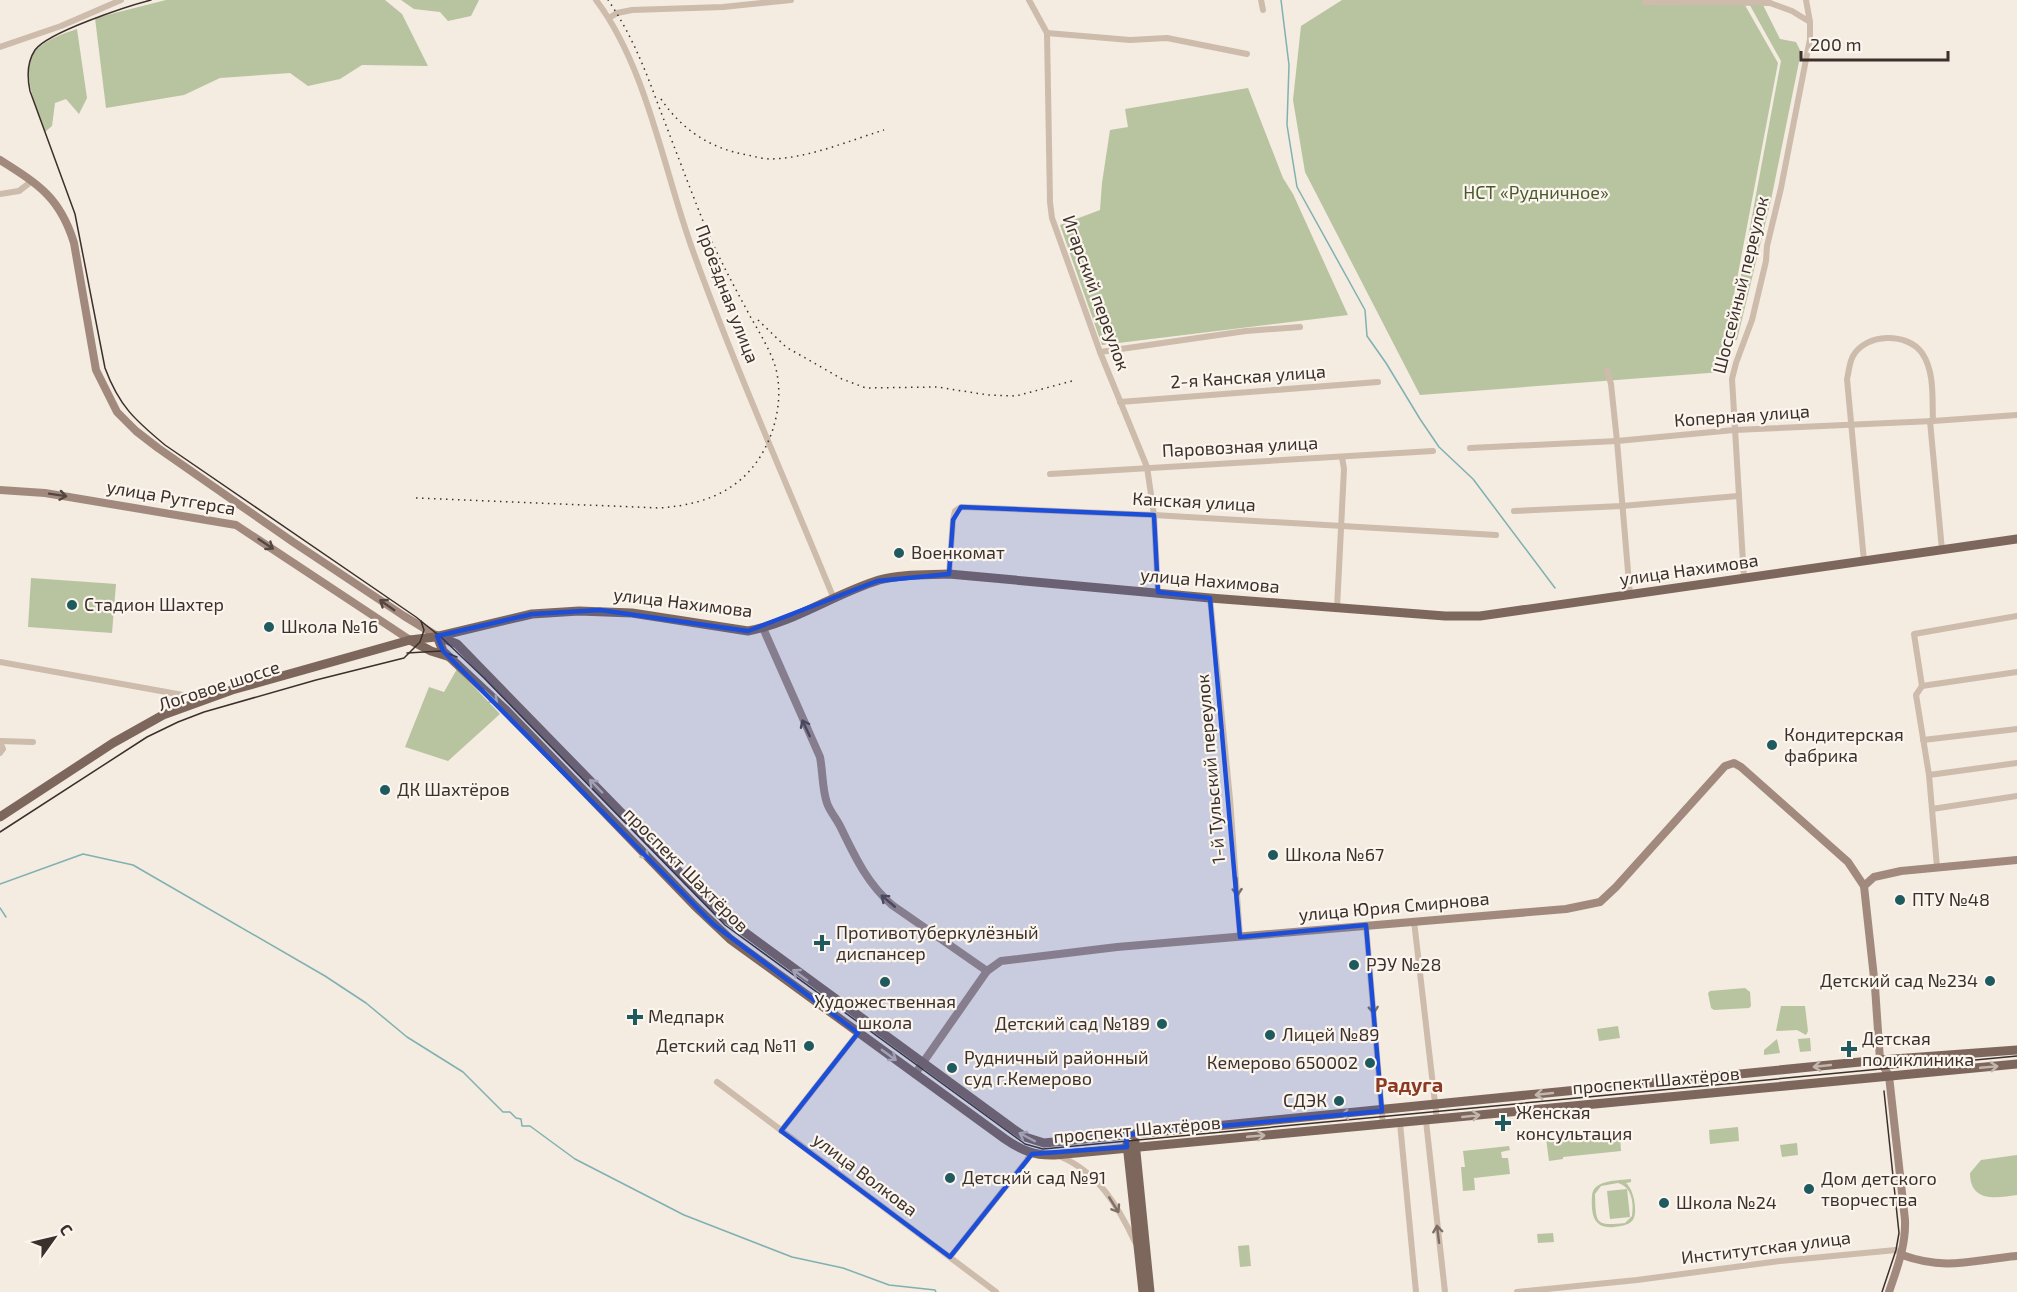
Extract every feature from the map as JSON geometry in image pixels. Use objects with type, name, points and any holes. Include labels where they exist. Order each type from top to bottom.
[{"type":"main road","name":"улица Нахимова","points":[[413,642],[532,614],[590,610],[632,613],[748,631],[763,628],[878,581],[906,575],[949,574],[1336,608],[1445,616],[1480,616],[2017,539]]},
{"type":"main road","points":[[436,636],[439,645],[449,656]]},
{"type":"main road","name":"проспект Шахтёров","points":[[436,636],[457,644],[720,915],[922,1064],[1025,1137],[1036,1142],[1382,1111],[1880,1060],[2017,1050]]},
{"type":"main road","name":"проспект Шахтёров","points":[[413,642],[449,656],[532,737],[713,924],[858,1033],[1014,1145],[1030,1153],[1044,1156],[2017,1064]]},
{"type":"main road","name":"Логовое шоссе","points":[[0,817],[113,743],[163,715],[232,690],[413,642]]},
{"type":"main road","name":"Логовое шоссе","points":[[0,823],[116,747],[166,719],[236,695],[413,642]]},
{"type":"main road","points":[[1130,1135],[1143,1292]]},
{"type":"main road","points":[[1131,1147],[1150,1292]]},
{"type":"street","points":[[0,47],[60,26],[121,0]]},
{"type":"street","name":"Проездная улица","points":[[596,0],[609,18],[639,81],[698,263],[834,599]]},
{"type":"street","points":[[609,18],[617,13],[632,10],[723,7],[791,0]]},
{"type":"street","name":"Игарский переулок","points":[[1029,0],[1047,33],[1052,218],[1100,352],[1147,467],[1154,514],[1158,592]]},
{"type":"street","points":[[1261,0],[1263,10]]},
{"type":"street","name":"Шоссейный переулок","points":[[1744,579],[1732,379],[1752,320],[1781,188],[1810,39],[1806,0]]},
{"type":"street","points":[[1645,2],[1770,3],[1792,11],[1810,22]]},
{"type":"street","points":[[1047,33],[1130,40],[1167,38],[1247,54]]},
{"type":"street","name":"улица Рутгерса","points":[[0,160],[50,195],[69,227],[76,254],[96,370],[117,412],[158,448],[436,636]]},
{"type":"street","points":[[0,194],[19,191],[32,181]]},
{"type":"street","points":[[1100,352],[1246,331],[1300,327]]},
{"type":"street","points":[[1864,561],[1847,379],[1853,356],[1858,350],[1870,342],[1887,337],[1897,338],[1914,346],[1921,352],[1930,370],[1931,421],[1942,550]]},
{"type":"street","points":[[1607,370],[1611,384],[1617,441],[1630,595]]},
{"type":"street","name":"2-я Канская улица","points":[[1120,402],[1378,382]]},
{"type":"street","name":"Коперная улица","points":[[1470,448],[1617,441],[1734,430],[2017,415]]},
{"type":"street","name":"Паровозная улица","points":[[1050,474],[1432,451]]},
{"type":"street","points":[[1336,608],[1344,469],[1342,457]]},
{"type":"street","name":"улица Рутгерса","points":[[0,490],[45,493],[227,523],[244,529],[413,642]]},
{"type":"street","points":[[1514,511],[1622,506],[1738,496]]},
{"type":"street","name":"Канская улица","points":[[949,574],[952,520],[955,511],[961,507],[1154,514],[1497,536]]},
{"type":"street","points":[[244,529],[250,512]]},
{"type":"street","name":"1-й Тульский переулок","points":[[1210,598],[1231,808],[1240,937]]},
{"type":"street","points":[[1937,867],[1929,775],[1916,695],[1922,686],[1914,634],[2017,616]]},
{"type":"street","points":[[763,628],[820,757],[824,776],[823,787],[828,806],[863,872],[878,892],[892,904],[987,971],[915,1074]]},
{"type":"street","points":[[0,662],[183,695]]},
{"type":"street","points":[[1922,686],[2017,672]]},
{"type":"street","points":[[1923,740],[2017,729]]},
{"type":"street","points":[[0,753],[3,749],[0,741],[33,742]]},
{"type":"street","name":"улица Юрия Смирнова","points":[[987,971],[997,962],[1117,947],[1566,909],[1600,902],[1725,766],[1734,763],[1839,853],[1864,886]]},
{"type":"street","points":[[1929,775],[2017,763]]},
{"type":"street","points":[[1932,809],[2017,796]]},
{"type":"street","points":[[1889,1292],[1902,1255],[1905,1220],[1889,1076],[1880,1060],[1864,886],[1880,875],[2017,860]]},
{"type":"street","points":[[1414,921],[1437,1120]]},
{"type":"street","points":[[1366,925],[1383,1125]]},
{"type":"street","points":[[781,1131],[858,1033]]},
{"type":"street","name":"улица Волкова","points":[[717,1082],[996,1292]]},
{"type":"street","points":[[1426,1121],[1445,1292]]},
{"type":"street","points":[[1400,1123],[1416,1292]]},
{"type":"street","points":[[950,1257],[1027,1160],[1030,1153]]},
{"type":"street","points":[[1055,1155],[1077,1164],[1100,1183],[1127,1227],[1139,1253]]},
{"type":"street","name":"Институтская улица","points":[[1517,1292],[1637,1280],[1780,1261],[1896,1250],[1902,1255],[1934,1264],[1963,1264],[2017,1256]]},
{"type":"highlighted area","points":[[961,507],[1154,515],[1158,592],[1210,598],[1240,937],[1366,925],[1382,1111],[1126,1135],[1127,1147],[1032,1154],[950,1257],[781,1131],[858,1033],[713,924],[443,651],[437,636],[532,614],[600,610],[748,631],[877,581],[949,574],[953,520]]},
{"type":"green space","points":[[166,0],[385,0],[402,14],[428,66],[362,65],[340,79],[308,86],[290,73],[220,78],[184,95],[106,108],[95,18]]},
{"type":"green space","points":[[401,0],[479,0],[471,16],[448,21],[440,12],[414,9]]},
{"type":"green space","name":"НСТ «Рудничное»","points":[[1342,0],[1742,0],[1778,63],[1730,316],[1722,372],[1420,395],[1305,172],[1293,100],[1301,26]]},
{"type":"green space","points":[[1747,0],[1773,0],[1762,3],[1780,39],[1796,42],[1801,52],[1771,200],[1737,340],[1729,339],[1781,61]]},
{"type":"green space","points":[[77,29],[87,98],[79,114],[66,99],[55,103],[52,126],[45,132],[31,91],[29,68],[31,59],[35,51],[45,43]]},
{"type":"green space","points":[[1248,88],[1283,178],[1293,194],[1348,315],[1102,345],[1060,225],[1100,210],[1110,130],[1128,127],[1125,109]]},
{"type":"green space","name":"Стадион Шахтер","points":[[31,578],[116,584],[112,633],[28,627]]},
{"type":"green space","points":[[457,669],[500,714],[448,761],[405,747],[429,687],[444,692]]},
{"type":"green space","points":[[1745,988],[1750,992],[1751,1006],[1749,1008],[1714,1010],[1711,1008],[1708,993],[1710,991]]},
{"type":"green space","points":[[1781,1006],[1805,1006],[1808,1031],[1806,1035],[1797,1030],[1776,1031]]},
{"type":"green space","points":[[1618,1026],[1620,1038],[1599,1041],[1597,1029]]},
{"type":"green space","points":[[1810,1038],[1811,1051],[1800,1052],[1798,1039]]},
{"type":"green space","points":[[1777,1039],[1780,1053],[1764,1055],[1764,1050]]},
{"type":"green space","points":[[1738,1127],[1739,1141],[1710,1144],[1709,1130]]},
{"type":"green space","points":[[1620,1134],[1621,1151],[1563,1157],[1563,1159],[1549,1161],[1546,1138],[1564,1136],[1565,1140]]},
{"type":"green space","points":[[1797,1143],[1798,1155],[1782,1157],[1780,1145]]},
{"type":"green space","points":[[1509,1146],[1510,1150],[1501,1152],[1502,1158],[1508,1158],[1510,1174],[1474,1178],[1475,1190],[1463,1191],[1461,1167],[1465,1167],[1463,1151]]},
{"type":"green space","points":[[2017,1155],[2017,1195],[1993,1197],[1980,1194],[1975,1190],[1971,1183],[1970,1173],[1981,1160]]},
{"type":"green space","points":[[1631,1179],[1631,1182],[1626,1183],[1634,1199],[1635,1216],[1633,1220],[1621,1226],[1602,1226],[1593,1214],[1593,1190],[1601,1184]],"holes":[[[1618,1183],[1623,1185],[1631,1196],[1632,1216],[1625,1223],[1608,1224],[1599,1221],[1595,1194],[1601,1186]]]},
{"type":"green space","points":[[1627,1189],[1630,1217],[1610,1219],[1607,1191]]},
{"type":"green space","points":[[1553,1233],[1554,1242],[1538,1243],[1537,1234]]},
{"type":"green space","points":[[1249,1245],[1251,1266],[1240,1267],[1238,1246]]},
{"type":"waterway","points":[[1281,0],[1289,65],[1287,125],[1297,187],[1365,310],[1367,336],[1420,419],[1439,447],[1473,479],[1555,588]]},
{"type":"waterway","points":[[0,884],[83,854],[133,865],[325,976],[366,1003],[407,1037],[463,1072],[503,1112],[510,1112],[516,1118],[521,1119],[522,1126],[530,1126],[575,1159],[684,1215],[792,1257],[843,1268],[889,1285],[935,1290],[936,1292]]},
{"type":"waterway","points":[[0,908],[6,917]]},
{"type":"tram line","points":[[151,0],[89,20],[55,35],[35,50],[28,70],[30,91],[75,214],[105,368],[122,402],[145,428],[165,445],[416,617],[442,638],[484,678],[725,925],[1025,1144],[1043,1149],[2017,1056]]},
{"type":"tram line","points":[[0,832],[147,737],[178,722],[204,712],[316,680],[404,658],[420,642],[424,630],[421,621]]},
{"type":"tram line","points":[[407,653],[441,651],[457,657]]},
{"type":"tram line","points":[[1882,1292],[1896,1250],[1899,1233],[1884,1091]]},
{"type":"railway","points":[[416,498],[660,508],[679,506],[714,496],[742,478],[754,466],[772,432],[779,393],[774,362],[710,238],[643,65],[631,38],[608,0]]},
{"type":"railway","points":[[661,99],[688,129],[710,143],[766,159],[800,156],[884,130]]},
{"type":"railway","points":[[758,320],[786,347],[842,379],[866,388],[937,387],[988,395],[1016,396],[1072,381]]},
{"type":"place","name":"Военкомат","points":[[899,553]]},
{"type":"place","name":"Стадион Шахтер","points":[[72,605]]},
{"type":"place","name":"Школа №16","points":[[269,627]]},
{"type":"place","name":"Кондитерская фабрика","points":[[1772,745]]},
{"type":"place","name":"ДК Шахтёров","points":[[385,790]]},
{"type":"place","name":"Школа №67","points":[[1273,855]]},
{"type":"place","name":"ПТУ №48","points":[[1900,900]]},
{"type":"place","name":"Противотуберкулёзный диспансер","points":[[822,943]]},
{"type":"place","name":"РЭУ №28","points":[[1354,965]]},
{"type":"place","name":"Детский сад №234","points":[[1990,981]]},
{"type":"place","name":"Художественная школа","points":[[885,982]]},
{"type":"place","name":"Медпарк","points":[[635,1017]]},
{"type":"place","name":"Детский сад №189","points":[[1162,1024]]},
{"type":"place","name":"Лицей №89","points":[[1270,1035]]},
{"type":"place","name":"Детский сад №11","points":[[809,1046]]},
{"type":"place","name":"Детская поликлиника","points":[[1849,1049]]},
{"type":"place","name":"Кемерово 650002","points":[[1370,1063]]},
{"type":"place","name":"Рудничный районный суд г.Кемерово","points":[[952,1068]]},
{"type":"place","name":"СДЭК","points":[[1339,1101]]},
{"type":"place","name":"Женская консультация","points":[[1503,1123]]},
{"type":"place","name":"Детский сад №91","points":[[950,1178]]},
{"type":"place","name":"Дом детского творчества","points":[[1809,1189]]},
{"type":"place","name":"Школа №24","points":[[1664,1203]]},
{"type":"district","name":"Радуга","points":[[1409,1085]]}]
